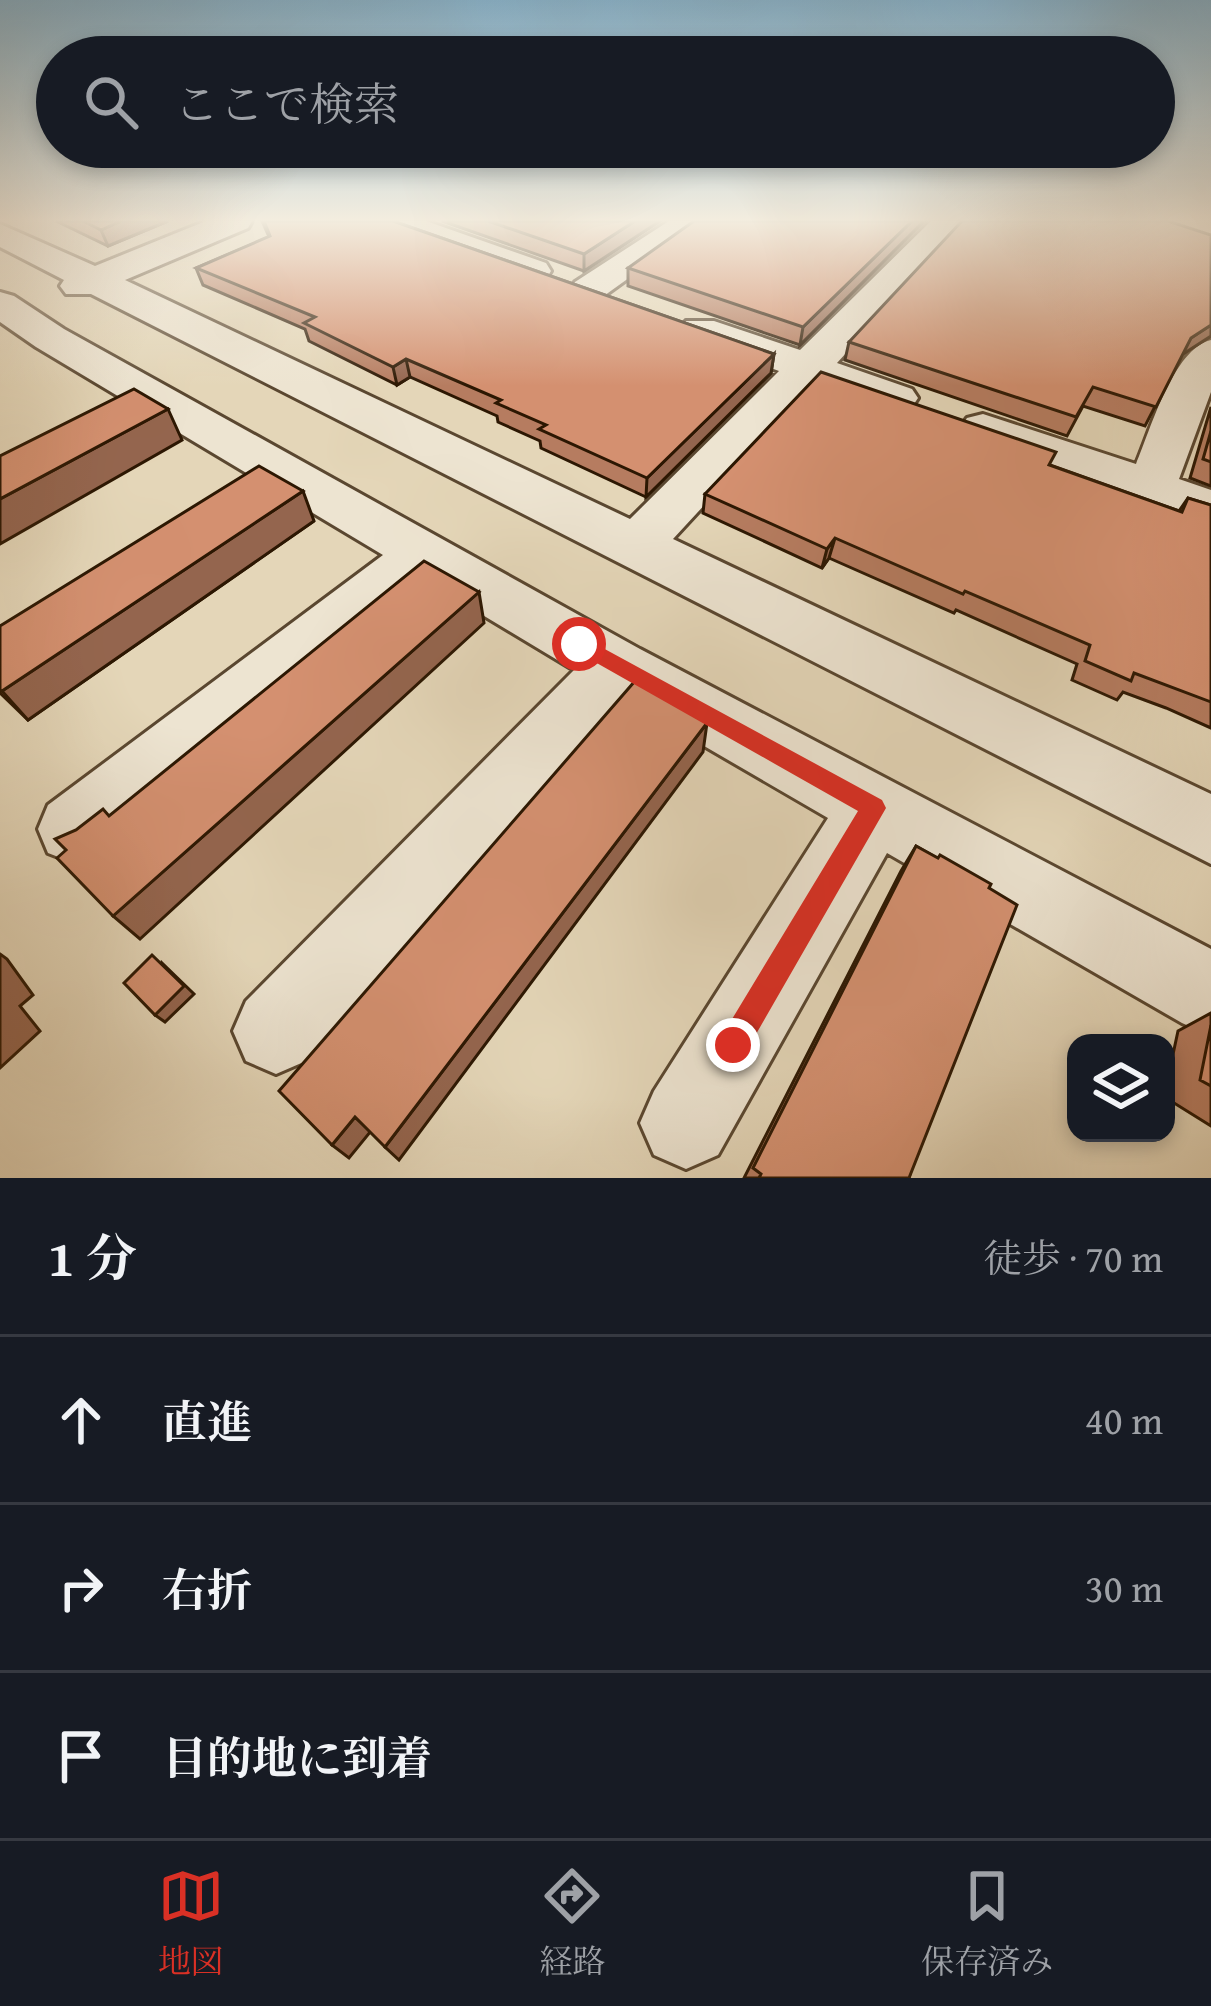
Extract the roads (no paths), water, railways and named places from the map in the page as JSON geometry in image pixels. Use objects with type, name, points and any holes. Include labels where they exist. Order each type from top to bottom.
[{"type":"street","points":[[93,276],[1211,830]]},
{"type":"street","points":[[5,312],[103,276]]},
{"type":"street","points":[[549,276],[1211,508]]},
{"type":"street","points":[[588,290],[609,276]]},
{"type":"street","points":[[637,545],[899,276]]},
{"type":"street","points":[[5,312],[50,338],[132,406],[254,479],[424,553],[618,666],[1211,994]]},
{"type":"street","points":[[0,360],[50,338]]},
{"type":"street","points":[[1150,487],[1199,368],[1211,352]]},
{"type":"street","points":[[74,830],[424,553]]},
{"type":"street","points":[[276,1031],[618,666]]},
{"type":"street","points":[[686,1124],[874,808]]}]
